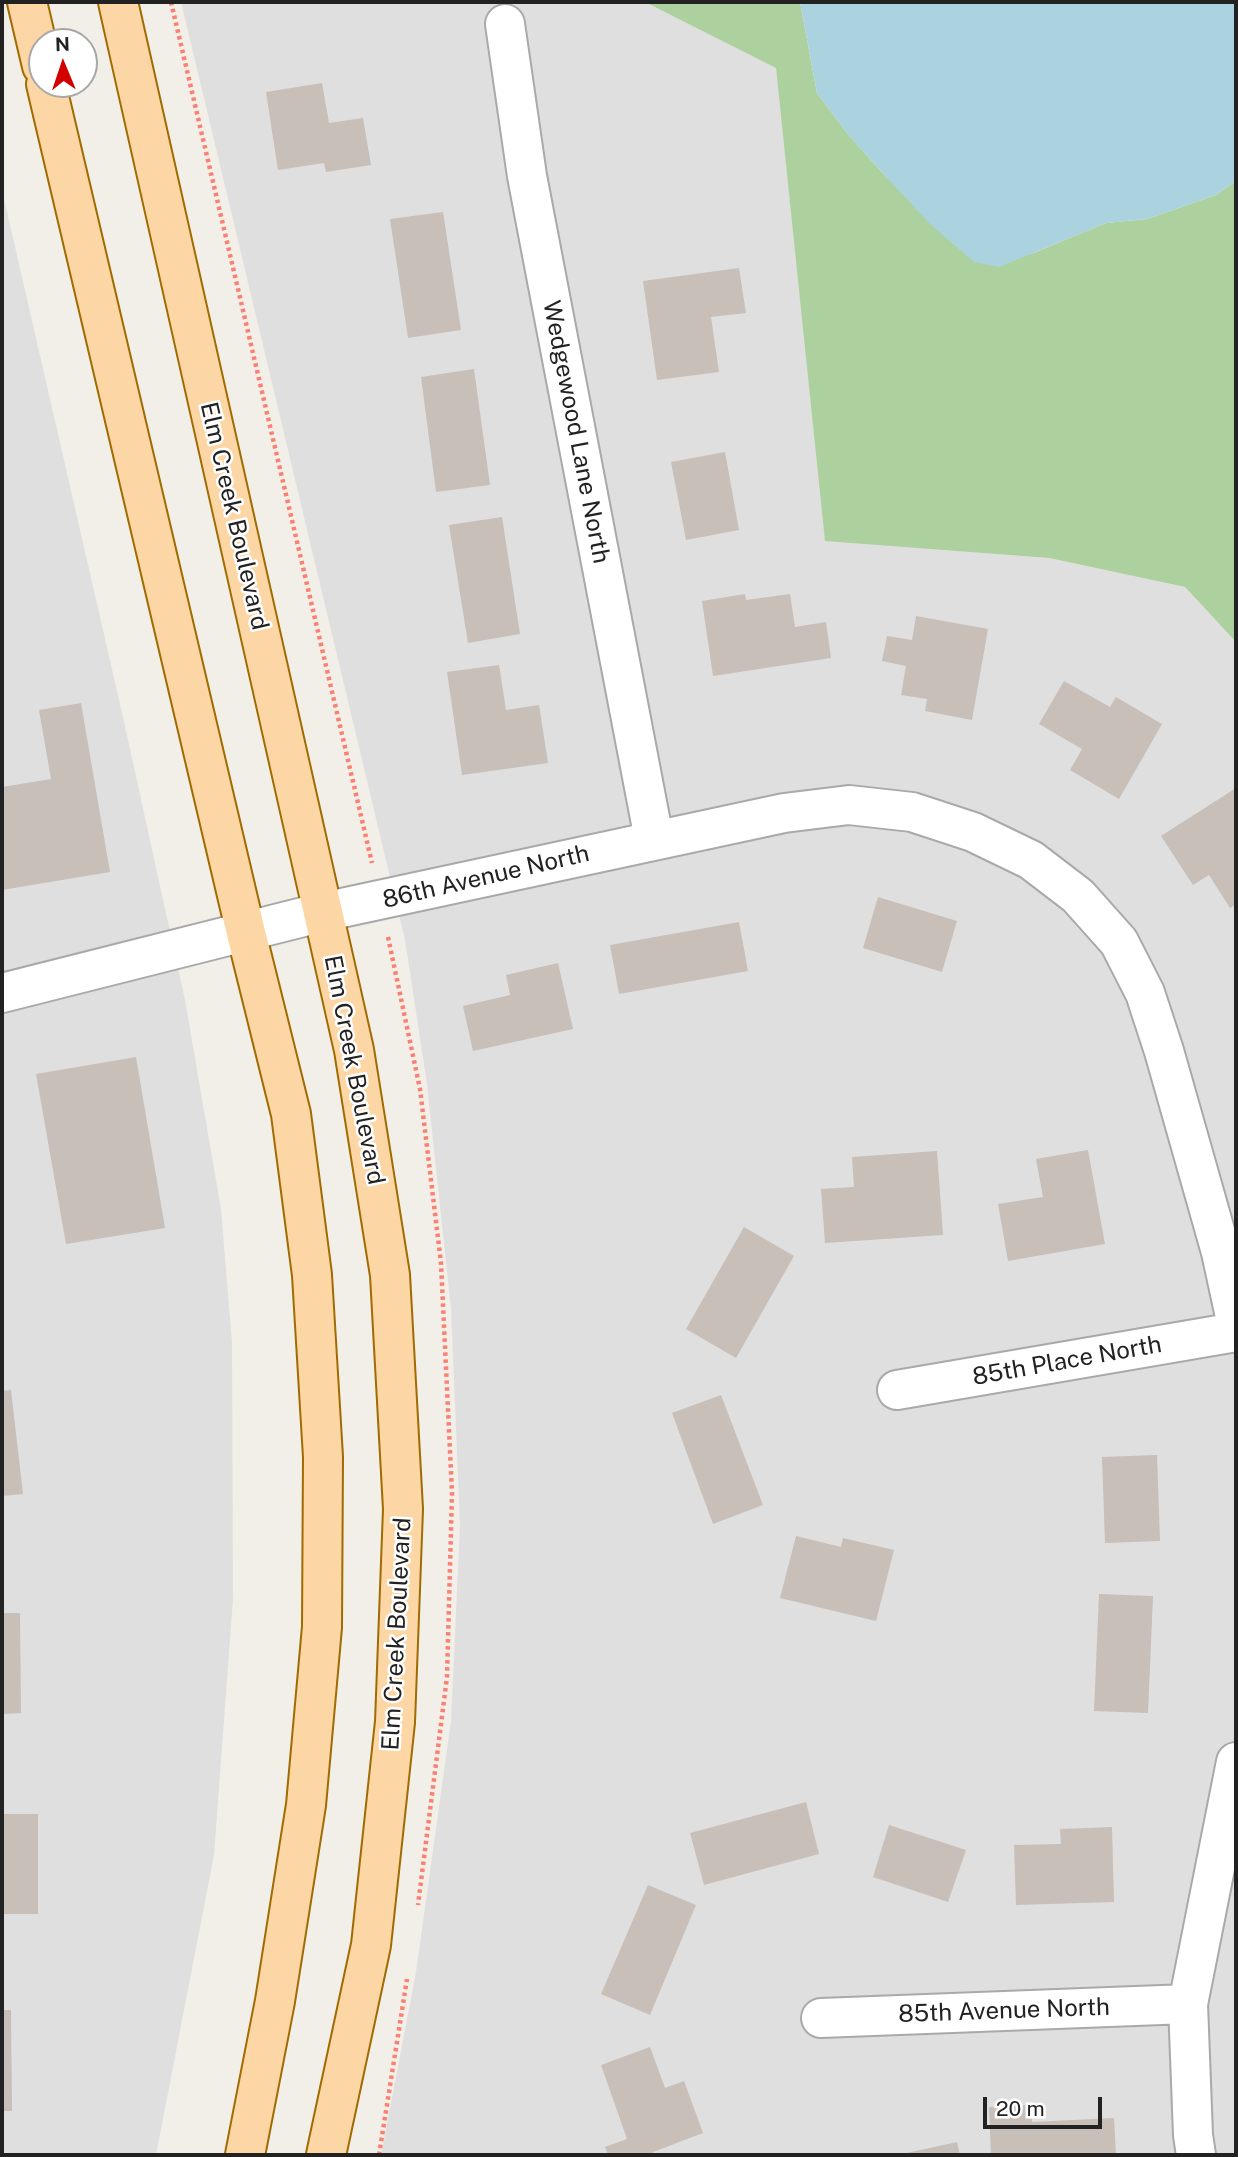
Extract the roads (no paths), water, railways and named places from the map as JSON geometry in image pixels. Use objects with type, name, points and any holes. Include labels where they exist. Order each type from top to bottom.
[{"type":"main road","points":[[27,2],[33,28]]},
{"type":"main road","name":"Elm Creek Boulevard","points":[[118,2],[354,1049],[390,1275],[403,1509],[395,1722],[371,1945],[326,2155]]},
{"type":"main road","points":[[49,98],[291,1114],[312,1275],[323,1457],[322,1627],[306,1805],[275,2001],[245,2155]]},
{"type":"street","name":"Wedgewood Lane North","points":[[505,24],[527,176],[654,839]]},
{"type":"street","name":"86th Avenue North","points":[[2,993],[323,912],[784,813],[849,806],[912,813],[973,832],[1031,860],[1078,896],[1119,942],[1145,993],[1164,1051],[1221,1252],[1236,1321]]},
{"type":"street","name":"85th Place North","points":[[897,1390],[1236,1332]]},
{"type":"street","points":[[1196,2155],[1188,2004],[1236,1762]]},
{"type":"street","name":"85th Avenue North","points":[[821,2018],[1188,2004]]},
{"type":"water","points":[[800,2],[1236,2],[1236,181],[1216,195],[1147,219],[1106,223],[999,267],[974,262],[930,224],[887,178],[847,133],[817,93]]}]
